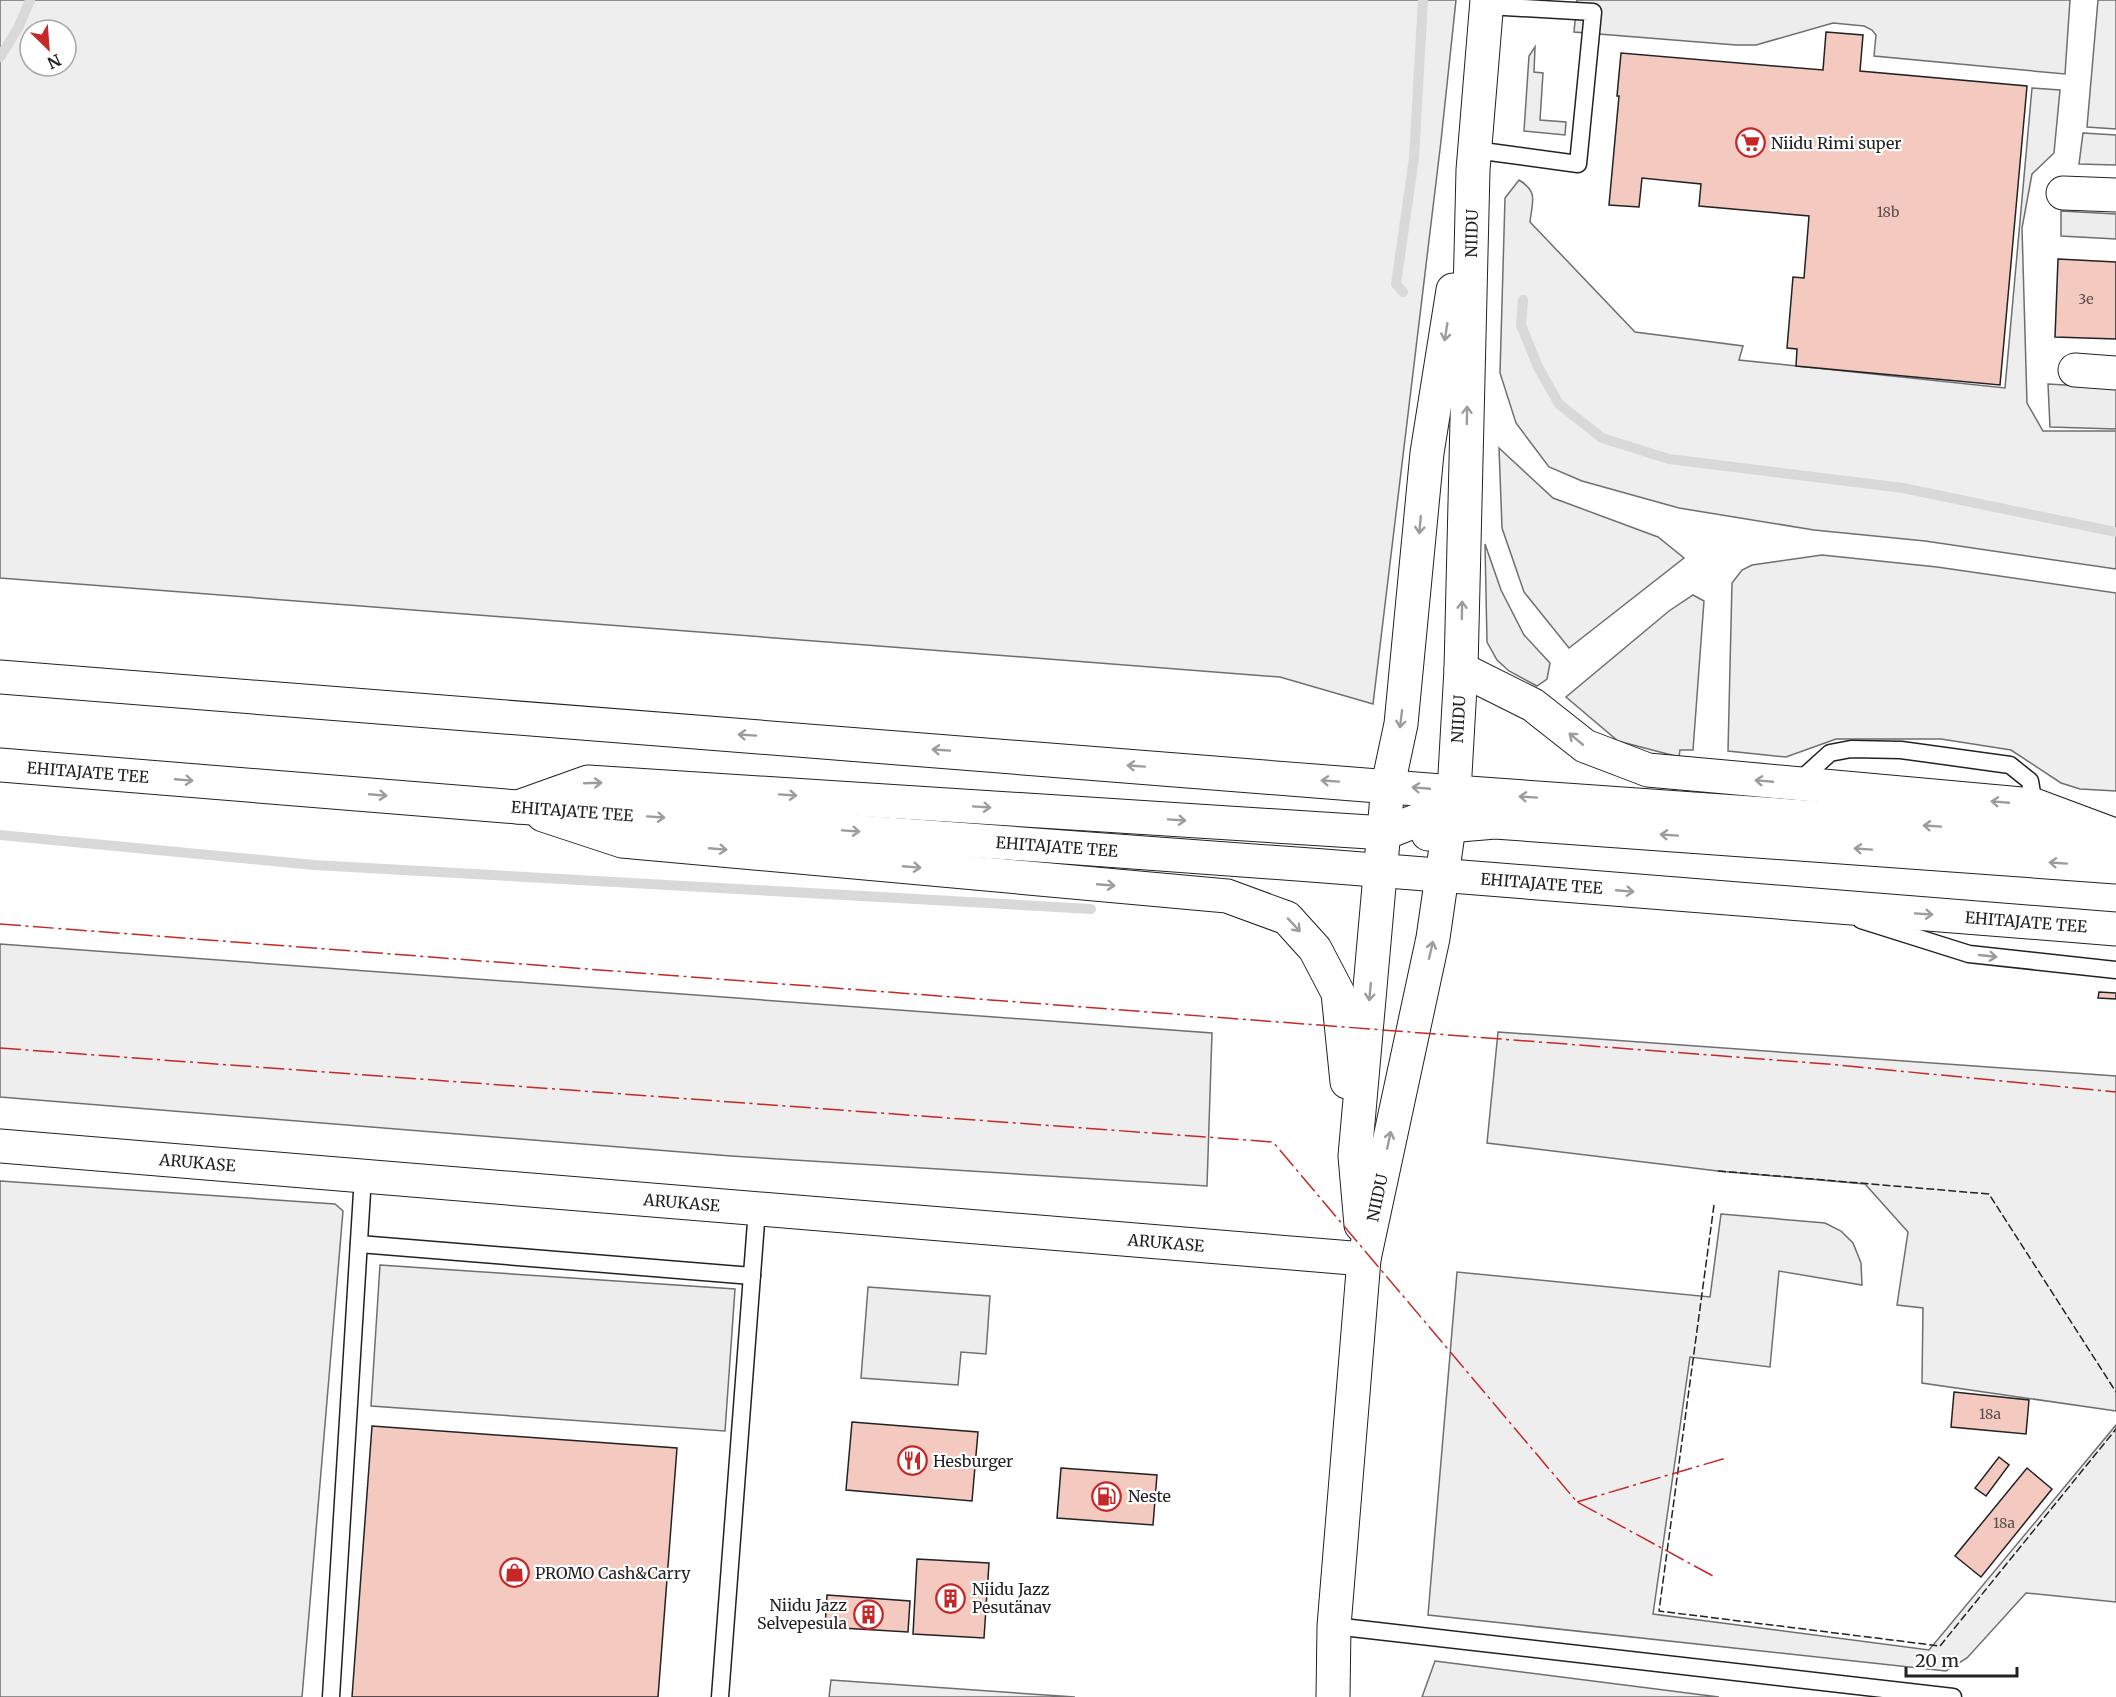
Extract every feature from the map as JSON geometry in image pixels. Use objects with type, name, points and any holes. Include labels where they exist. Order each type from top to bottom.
[{"type":"main road","name":"NIIDU","points":[[1333,1697],[1334,1626],[1364,1259],[1433,938],[1451,808],[1461,669],[1474,160],[1487,3]]},
{"type":"main road","name":"NIIDU","points":[[1364,1259],[1354,1156],[1389,785],[1401,723],[1427,453],[1474,160]]},
{"type":"main road","points":[[2063,193],[2116,195]]},
{"type":"main road","points":[[2075,370],[2116,373]]},
{"type":"main road","points":[[1461,669],[1533,705],[1584,746],[1648,770],[2034,806],[2116,837]]},
{"type":"main road","points":[[0,677],[1389,785],[1495,822],[2116,867]]},
{"type":"main road","name":"EHITAJATE TEE","points":[[0,765],[518,807],[1384,852],[1441,876],[2116,929]]},
{"type":"main road","points":[[518,807],[622,841],[1227,896],[1287,918],[1315,949],[1338,993],[1354,1156]]},
{"type":"main road","points":[[1384,852],[1451,808],[2116,837]]},
{"type":"main road","name":"ARUKASE","points":[[0,1146],[1364,1259]]},
{"type":"lane","points":[[1474,160],[1578,164],[1591,39],[1593,12],[1487,3]]},
{"type":"lane","points":[[1797,784],[1830,753],[1851,749],[1901,750],[2010,765],[2030,781],[2034,806]]},
{"type":"lane","points":[[1811,905],[1969,954],[2116,970]]},
{"type":"lane","points":[[331,1697],[363,1176]]},
{"type":"lane","points":[[720,1697],[757,1209]]},
{"type":"lane","points":[[359,1244],[752,1276]]},
{"type":"lane","points":[[1334,1626],[1953,1697]]},
{"type":"shaded area","points":[[0,0],[1456,0],[1373,704],[1280,677],[0,578]]},
{"type":"shaded area","points":[[1577,0],[2070,0],[2065,74],[1874,56],[1876,35],[1872,30],[1864,26],[1833,23],[1756,45],[1574,32]]},
{"type":"shaded area","points":[[2098,0],[2116,0],[2116,129],[2087,127]]},
{"type":"shaded area","points":[[1535,47],[1534,72],[1543,73],[1540,120],[1566,122],[1565,135],[1524,131],[1529,56]]},
{"type":"shaded area","points":[[2032,88],[2060,90],[2054,153],[2032,174],[2022,228],[2027,403],[2043,431],[2116,431],[2116,569],[1925,541],[1814,530],[1679,508],[1582,481],[1549,467],[1516,423],[1500,373],[1505,198],[1519,180],[1532,193],[1530,222],[1635,332],[1743,346],[1739,360],[2005,388]]},
{"type":"shaded area","points":[[2083,133],[2116,135],[2116,165],[2079,164]]},
{"type":"shaded area","points":[[2061,211],[2116,214],[2116,239],[2061,236]]},
{"type":"shaded area","points":[[2048,384],[2116,388],[2116,429],[2050,427]]},
{"type":"shaded area","points":[[1499,448],[1553,498],[1658,537],[1684,558],[1569,648],[1524,592],[1502,528]]},
{"type":"shaded area","points":[[1485,544],[1501,590],[1524,635],[1550,663],[1547,679],[1537,686],[1509,671],[1497,660],[1487,642]]},
{"type":"shaded area","points":[[1822,555],[1937,567],[2116,593],[2116,791],[2080,789],[2061,783],[2011,750],[1941,739],[1836,739],[1786,757],[1728,751],[1732,583],[1742,570],[1752,565]]},
{"type":"shaded area","points":[[1693,595],[1704,601],[1693,750],[1680,750],[1679,757],[1618,741],[1566,697],[1669,611]]},
{"type":"shaded area","points":[[0,944],[1212,1033],[1207,1186],[731,1156],[0,1097]]},
{"type":"shaded area","points":[[1498,1032],[2116,1076],[2116,1411],[1922,1383],[1923,1308],[1897,1305],[1908,1232],[1865,1184],[1718,1171],[1487,1143]]},
{"type":"shaded area","points":[[0,1181],[335,1204],[343,1211],[302,1697],[0,1697]]},
{"type":"shaded area","points":[[1721,1214],[1825,1223],[1841,1231],[1853,1243],[1861,1263],[1862,1285],[1779,1271],[1770,1367],[1690,1357],[1653,1614],[1929,1650],[2116,1425],[2116,1602],[2026,1593],[1967,1658],[1946,1671],[1428,1615],[1457,1272],[1710,1297]]},
{"type":"shaded area","points":[[380,1265],[735,1289],[725,1431],[371,1406]]},
{"type":"shaded area","points":[[868,1287],[990,1296],[986,1354],[961,1352],[958,1385],[861,1378]]},
{"type":"shaded area","points":[[1435,1661],[1719,1697],[1422,1697]]},
{"type":"shaded area","points":[[831,1680],[1075,1697],[829,1697]]},
{"type":"building","points":[[1826,32],[1863,35],[1860,71],[2027,86],[2000,385],[1796,366],[1797,349],[1787,348],[1793,277],[1804,278],[1809,216],[1699,206],[1701,184],[1642,178],[1639,207],[1609,205],[1621,53],[1823,70]]},
{"type":"building","points":[[2058,259],[2116,262],[2116,339],[2055,337]]},
{"type":"building","points":[[2099,992],[2116,993],[2116,999],[2098,998]]},
{"type":"building","points":[[1954,1392],[2029,1400],[2026,1434],[1951,1427]]},
{"type":"building","name":"Hesburger","points":[[852,1422],[978,1432],[972,1501],[846,1490]]},
{"type":"building","name":"PROMO Cash&Carry","points":[[372,1426],[677,1448],[658,1697],[352,1697]]},
{"type":"building","points":[[1999,1457],[2009,1465],[1986,1496],[1975,1488]]},
{"type":"building","name":"Neste","points":[[1061,1468],[1157,1475],[1153,1525],[1057,1518]]},
{"type":"building","points":[[2027,1468],[2052,1489],[1981,1577],[1955,1556]]},
{"type":"building","name":"Niidu Jazz Pesutänav","points":[[917,1559],[989,1563],[984,1638],[913,1634]]},
{"type":"building","name":"Niidu Jazz Selvepesula","points":[[827,1595],[910,1601],[908,1632],[825,1627]]},
{"type":"waterway","points":[[0,57],[18,28],[30,0]]},
{"type":"waterway","points":[[1403,292],[1396,284],[1414,158],[1423,0]]},
{"type":"waterway","points":[[1523,300],[1521,325],[1538,367],[1559,404],[1602,438],[1669,459],[1903,488],[2116,532]]},
{"type":"waterway","points":[[0,835],[314,865],[1091,909]]},
{"type":"fence","points":[[1718,1171],[1989,1194],[2116,1392]]},
{"type":"fence","points":[[1714,1205],[1659,1611],[1940,1646],[2116,1429]]},
{"type":"power","points":[[0,924],[1827,1064],[2116,1092]]},
{"type":"power","points":[[0,1048],[1273,1142],[1577,1502],[1713,1576]]},
{"type":"power","points":[[1577,1502],[1726,1458]]},
{"type":"place","name":"Niidu Rimi super","points":[[1750,143]]},
{"type":"place","name":"Hesburger","points":[[912,1461]]},
{"type":"place","name":"Neste","points":[[1107,1496]]},
{"type":"place","name":"PROMO Cash&Carry","points":[[514,1573]]},
{"type":"place","name":"Niidu Jazz Pesutänav","points":[[951,1598]]},
{"type":"place","name":"Niidu Jazz Selvepesula","points":[[868,1614]]}]
